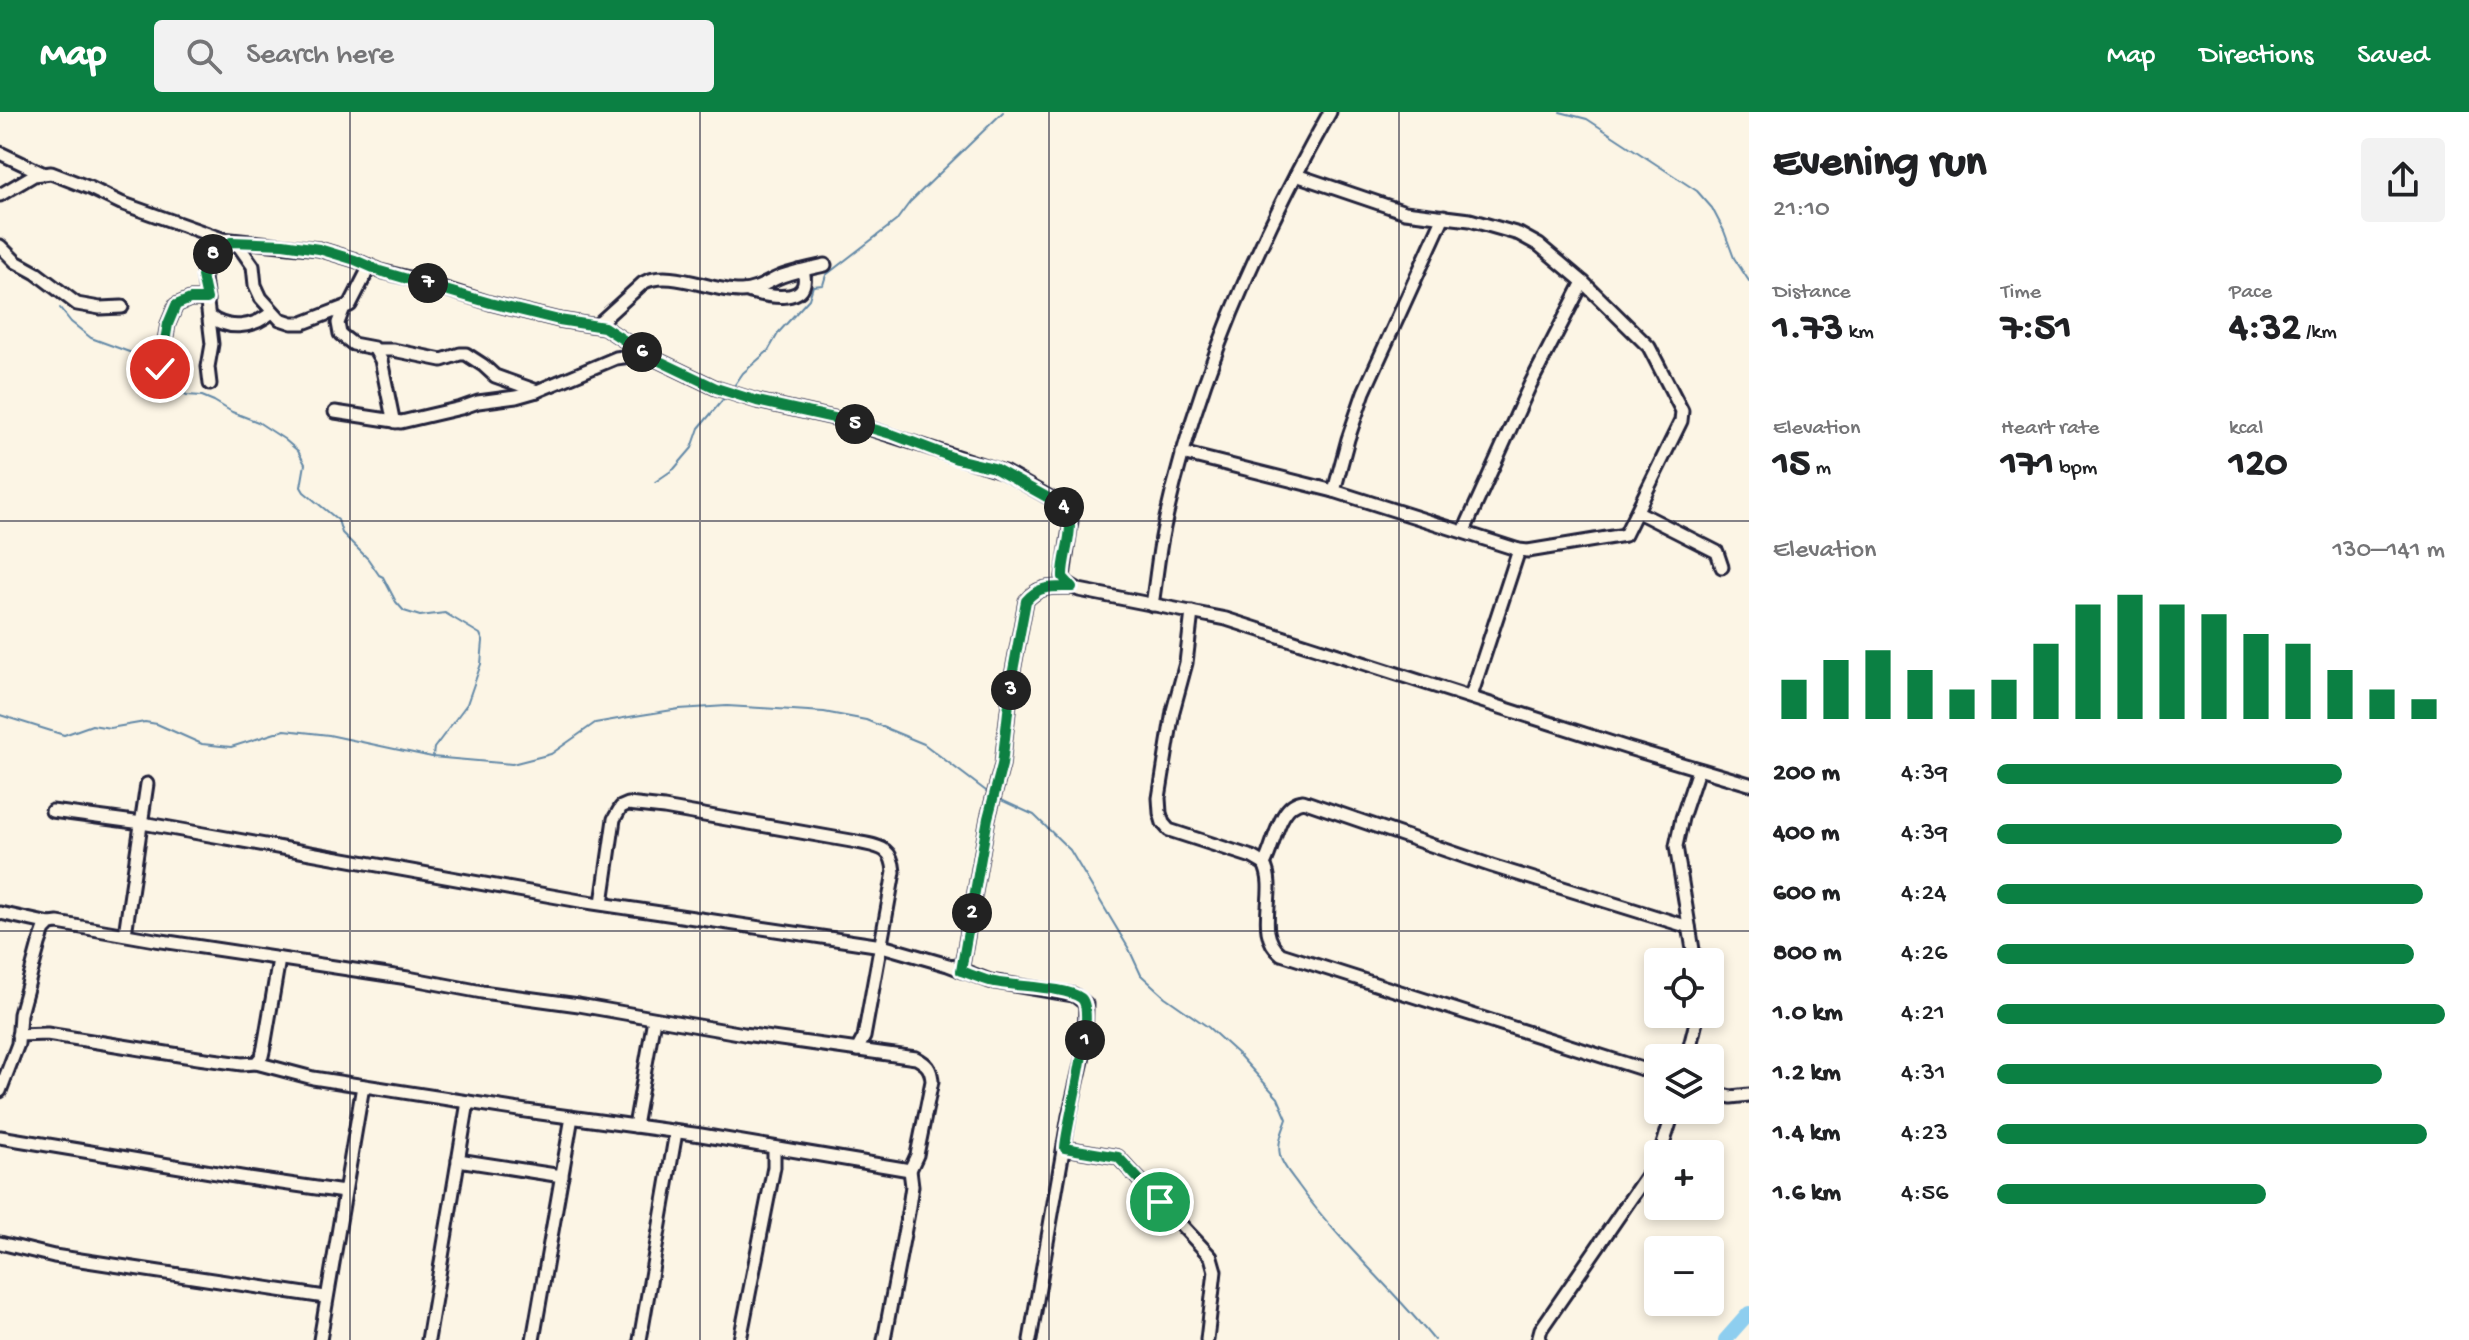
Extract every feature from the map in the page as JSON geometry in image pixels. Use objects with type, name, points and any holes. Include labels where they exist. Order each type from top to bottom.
[{"type":"street","points":[[1152,605],[1162,534],[1182,453],[1204,387],[1252,265],[1330,112]]},
{"type":"street","points":[[0,153],[42,173],[62,176],[197,232],[234,242],[306,247],[490,303],[559,320],[597,325],[613,331],[645,354],[726,391],[856,424],[1004,472],[1054,500],[1067,511],[1071,521],[1063,577],[1072,587]]},
{"type":"street","points":[[0,195],[42,173]]},
{"type":"street","points":[[1182,453],[1334,491],[1519,550],[1621,537],[1628,532],[1681,421],[1682,411],[1649,347],[1583,282],[1539,245],[1519,234],[1470,220],[1405,212],[1296,175]]},
{"type":"street","points":[[1334,491],[1364,392],[1444,216]]},
{"type":"street","points":[[210,384],[208,367],[212,344],[202,276],[205,262],[234,242]]},
{"type":"street","points":[[234,242],[253,266],[255,285],[261,298],[280,319],[292,323],[303,323],[350,305],[370,266]]},
{"type":"street","points":[[0,246],[16,262],[77,304],[100,308],[122,307]]},
{"type":"street","points":[[746,291],[776,278],[825,265]]},
{"type":"street","points":[[597,325],[652,278],[776,297],[796,293],[803,288],[804,275],[799,271]]},
{"type":"street","points":[[1464,531],[1530,385],[1583,282]]},
{"type":"street","points":[[160,369],[168,324],[176,305],[190,299],[207,299]]},
{"type":"street","points":[[343,310],[338,323],[340,334],[353,344],[442,360],[466,354],[495,376],[537,391]]},
{"type":"street","points":[[209,316],[222,325],[233,327],[259,321],[272,312]]},
{"type":"street","points":[[377,350],[396,422]]},
{"type":"street","points":[[335,412],[396,422],[537,391],[616,358],[645,354]]},
{"type":"street","points":[[1638,512],[1717,552],[1722,567]]},
{"type":"street","points":[[1471,696],[1519,550]]},
{"type":"street","points":[[961,971],[988,818],[1002,765],[1012,676],[1026,601],[1033,592],[1043,588],[1072,587],[1226,619],[1749,784]]},
{"type":"street","points":[[1192,612],[1186,663],[1169,729],[1159,798],[1160,813],[1169,830],[1252,857],[1264,864]]},
{"type":"street","points":[[1693,948],[1676,846],[1698,770]]},
{"type":"street","points":[[125,934],[147,784]]},
{"type":"street","points":[[1644,1070],[1281,954],[1268,935],[1270,885],[1264,864],[1287,810],[1295,802],[1303,801],[1492,866],[1689,927]]},
{"type":"street","points":[[602,903],[616,812],[628,804],[857,842],[887,851],[893,859],[894,872],[864,1037],[857,1050]]},
{"type":"street","points":[[52,811],[142,823],[602,903],[882,946],[990,981],[1074,995],[1086,1004],[1085,1048],[1069,1116],[1030,1340]]},
{"type":"street","points":[[0,913],[50,924],[579,1005],[744,1034],[916,1058],[931,1071],[932,1081],[917,1155],[910,1170],[912,1186],[908,1213],[884,1340]]},
{"type":"street","points":[[0,1091],[18,1044],[20,1014],[39,944],[50,924]]},
{"type":"street","points":[[256,1063],[264,1047],[279,959]]},
{"type":"street","points":[[635,1126],[654,1019]]},
{"type":"street","points":[[18,1035],[47,1034],[198,1058],[256,1063],[313,1078],[910,1170]]},
{"type":"street","points":[[320,1340],[363,1086]]},
{"type":"street","points":[[1724,1095],[1749,1095]]},
{"type":"street","points":[[428,1340],[468,1102]]},
{"type":"street","points":[[533,1340],[572,1117]]},
{"type":"street","points":[[640,1340],[676,1132]]},
{"type":"street","points":[[0,1137],[344,1192]]},
{"type":"street","points":[[740,1340],[774,1167],[774,1148]]},
{"type":"street","points":[[1065,1148],[1118,1157],[1211,1257],[1215,1271],[1207,1340]]},
{"type":"street","points":[[458,1160],[562,1176]]},
{"type":"street","points":[[1538,1340],[1541,1329],[1644,1179]]},
{"type":"street","points":[[0,1243],[54,1256],[325,1297]]},
{"type":"waterway","points":[[734,386],[743,373],[768,351],[779,332],[809,299],[813,286],[823,285],[826,275],[896,221],[910,202],[1003,112]]},
{"type":"waterway","points":[[1560,112],[1587,119],[1697,191],[1712,208],[1734,258],[1749,281]]},
{"type":"waterway","points":[[60,308],[71,322],[91,338],[141,359],[161,383],[187,395],[214,401],[258,422],[284,439],[298,451],[305,464],[301,487],[304,492],[338,520],[342,533],[383,577],[404,611],[420,616],[445,613],[480,634],[483,641],[481,664],[467,704],[434,748],[433,756]]},
{"type":"waterway","points":[[655,482],[674,469],[692,448],[699,428],[725,397]]},
{"type":"waterway","points":[[0,715],[64,735],[92,725],[110,728],[145,722],[157,724],[202,744],[231,747],[285,730],[329,735],[432,757],[512,764],[551,754],[595,723],[635,716],[727,706],[824,712],[866,720],[924,744],[990,794]]},
{"type":"waterway","points":[[999,799],[1034,815],[1070,850],[1129,949],[1141,975],[1165,997],[1208,1027],[1239,1055],[1278,1098],[1287,1119],[1279,1146],[1285,1167],[1331,1226],[1434,1340]]},
{"type":"waterway","points":[[1725,1340],[1749,1313]]},
{"type":"route","points":[[160,369],[168,324],[176,305],[190,299],[207,299],[202,276],[209,257],[231,242],[306,247],[490,303],[559,320],[604,327],[645,354],[716,388],[757,401],[843,420],[957,459],[994,468],[1063,506],[1071,521],[1063,577],[1072,587],[1043,588],[1033,592],[1026,601],[1012,676],[1006,743],[988,818],[961,971],[990,981],[1065,992],[1081,998],[1087,1012],[1085,1048],[1065,1148],[1118,1157],[1160,1202]]}]
